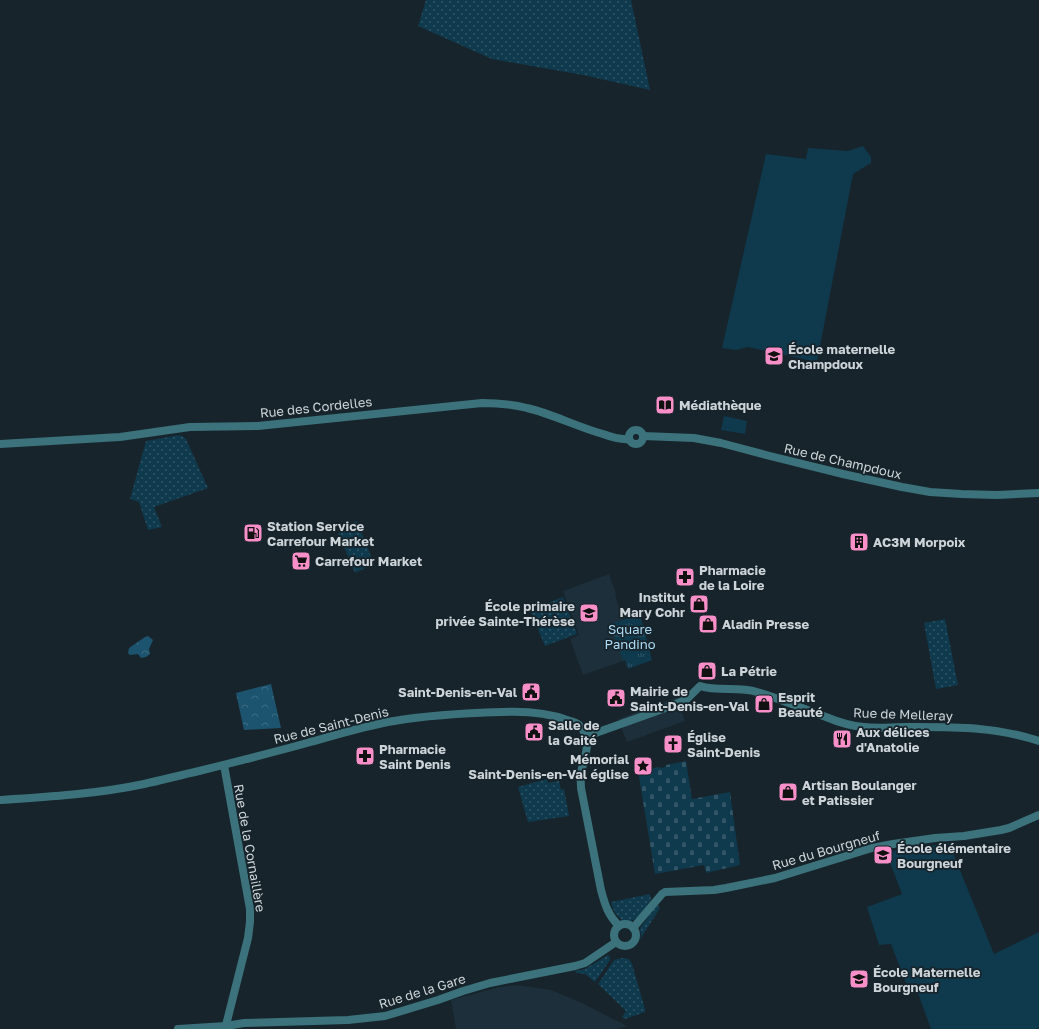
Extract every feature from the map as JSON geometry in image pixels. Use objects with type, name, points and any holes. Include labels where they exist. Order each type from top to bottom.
[{"type":"street","name":"Rue des Cordelles","points":[[0,444],[120,437],[190,427],[258,426],[482,403],[499,403],[528,408],[557,417],[592,431],[625,440],[630,439]]},
{"type":"street","name":"Rue de Champdoux","points":[[630,439],[631,432],[635,430],[639,431],[643,436],[694,438],[721,443],[836,472],[930,492],[998,495],[1039,493]]},
{"type":"street","name":"Rue de Melleray","points":[[586,735],[590,735],[674,705],[686,699],[700,686],[707,689],[729,688],[756,691],[848,725],[864,728],[928,727],[985,729],[1009,732],[1039,741]]},
{"type":"street","name":"Rue de Saint-Denis","points":[[0,800],[112,790],[144,784],[224,765],[372,726],[394,721],[427,717],[505,712],[544,713],[576,723],[586,735]]},
{"type":"street","points":[[586,735],[587,750],[580,779],[581,788],[604,902],[608,914],[619,926]]},
{"type":"street","name":"Rue de la Cornaillère","points":[[224,765],[250,909],[248,938],[225,1027]]},
{"type":"street","name":"Rue du Bourgneuf","points":[[633,928],[665,892],[714,890],[726,888],[774,878],[872,848],[1001,830],[1039,816]]},
{"type":"street","points":[[625,924],[633,928],[636,938],[630,945],[621,946],[616,942],[614,935],[619,926],[625,924]]},
{"type":"street","name":"Rue de la Gare","points":[[178,1029],[225,1027],[244,1023],[348,1020],[385,1016],[490,983],[585,963],[616,942]]},
{"type":"shaded area","points":[[609,574],[623,620],[610,625],[623,661],[583,675],[570,639],[579,635],[563,591]]},
{"type":"shaded area","points":[[677,697],[685,721],[627,742],[618,719]]},
{"type":"shaded area","points":[[515,985],[551,990],[582,1003],[627,1026],[617,1029],[456,1029],[451,1000],[499,987]]},
{"type":"green space","points":[[426,0],[631,0],[650,90],[583,75],[492,59],[418,26]]},
{"type":"green space","points":[[863,146],[871,157],[871,163],[853,174],[817,362],[748,347],[736,350],[722,348],[766,154],[806,159],[808,148],[848,151]]},
{"type":"green space","points":[[724,416],[747,421],[745,434],[721,430]]},
{"type":"green space","points":[[179,435],[186,439],[208,488],[154,507],[162,527],[148,530],[139,502],[130,499],[146,441]]},
{"type":"green space","points":[[357,521],[374,564],[355,573],[338,533],[340,532],[338,529]]},
{"type":"green space","points":[[563,597],[577,634],[545,646],[530,610]]},
{"type":"green space","name":"Square Pandino","points":[[640,614],[652,660],[628,669],[625,660],[623,661],[610,624]]},
{"type":"green space","points":[[945,619],[958,685],[936,689],[924,623]]},
{"type":"green space","points":[[148,636],[153,640],[149,649],[150,654],[141,658],[138,654],[130,655],[128,653],[129,648]]},
{"type":"green space","points":[[271,684],[281,728],[244,730],[236,693]]},
{"type":"green space","points":[[686,761],[692,799],[730,792],[740,865],[706,873],[704,865],[655,874],[638,771],[658,767],[661,768],[665,767],[666,765]]},
{"type":"green space","points":[[547,779],[548,783],[559,781],[561,790],[564,789],[569,816],[528,822],[518,787]]},
{"type":"green space","points":[[949,843],[994,954],[1039,932],[1039,1028],[931,1029],[915,985],[907,986],[891,944],[879,945],[867,907],[902,894],[886,852]]},
{"type":"green space","points":[[650,894],[651,900],[635,919],[630,921],[622,920],[616,914],[611,902]]},
{"type":"green space","points":[[657,905],[660,908],[639,941],[641,936],[640,928]]},
{"type":"green space","points":[[608,955],[610,960],[595,982],[585,974],[576,973],[575,971],[585,969]]},
{"type":"green space","points":[[622,958],[629,959],[632,964],[645,1009],[645,1012],[625,1019],[622,1017],[626,1011],[598,984],[614,960]]},
{"type":"place","name":"École maternelle Champdoux","points":[[774,356]]},
{"type":"place","name":"Médiathèque","points":[[665,405]]},
{"type":"place","name":"Station Service Carrefour Market","points":[[253,533]]},
{"type":"place","name":"AC3M Morpoix","points":[[859,542]]},
{"type":"place","name":"Carrefour Market","points":[[301,561]]},
{"type":"place","name":"Pharmacie de la Loire","points":[[685,577]]},
{"type":"place","name":"Institut Mary Cohr","points":[[699,604]]},
{"type":"place","name":"École primaire privée Sainte-Thérèse","points":[[589,613]]},
{"type":"place","name":"Aladin Presse","points":[[708,624]]},
{"type":"place","name":"La Pétrie","points":[[707,671]]},
{"type":"place","name":"Saint-Denis-en-Val","points":[[531,692]]},
{"type":"place","name":"Mairie de Saint-Denis-en-Val","points":[[616,698]]},
{"type":"place","name":"Esprit Beauté","points":[[764,704]]},
{"type":"place","name":"Salle de la Gaité","points":[[534,732]]},
{"type":"place","name":"Aux délices d'Anatolie","points":[[842,739]]},
{"type":"place","name":"Église Saint-Denis","points":[[673,744]]},
{"type":"place","name":"Pharmacie Saint Denis","points":[[365,756]]},
{"type":"place","name":"Mémorial Saint-Denis-en-Val église","points":[[643,766]]},
{"type":"place","name":"Artisan Boulanger et Patissier","points":[[788,792]]},
{"type":"place","name":"École élémentaire Bourgneuf","points":[[883,855]]},
{"type":"place","name":"École Maternelle Bourgneuf","points":[[859,979]]}]
